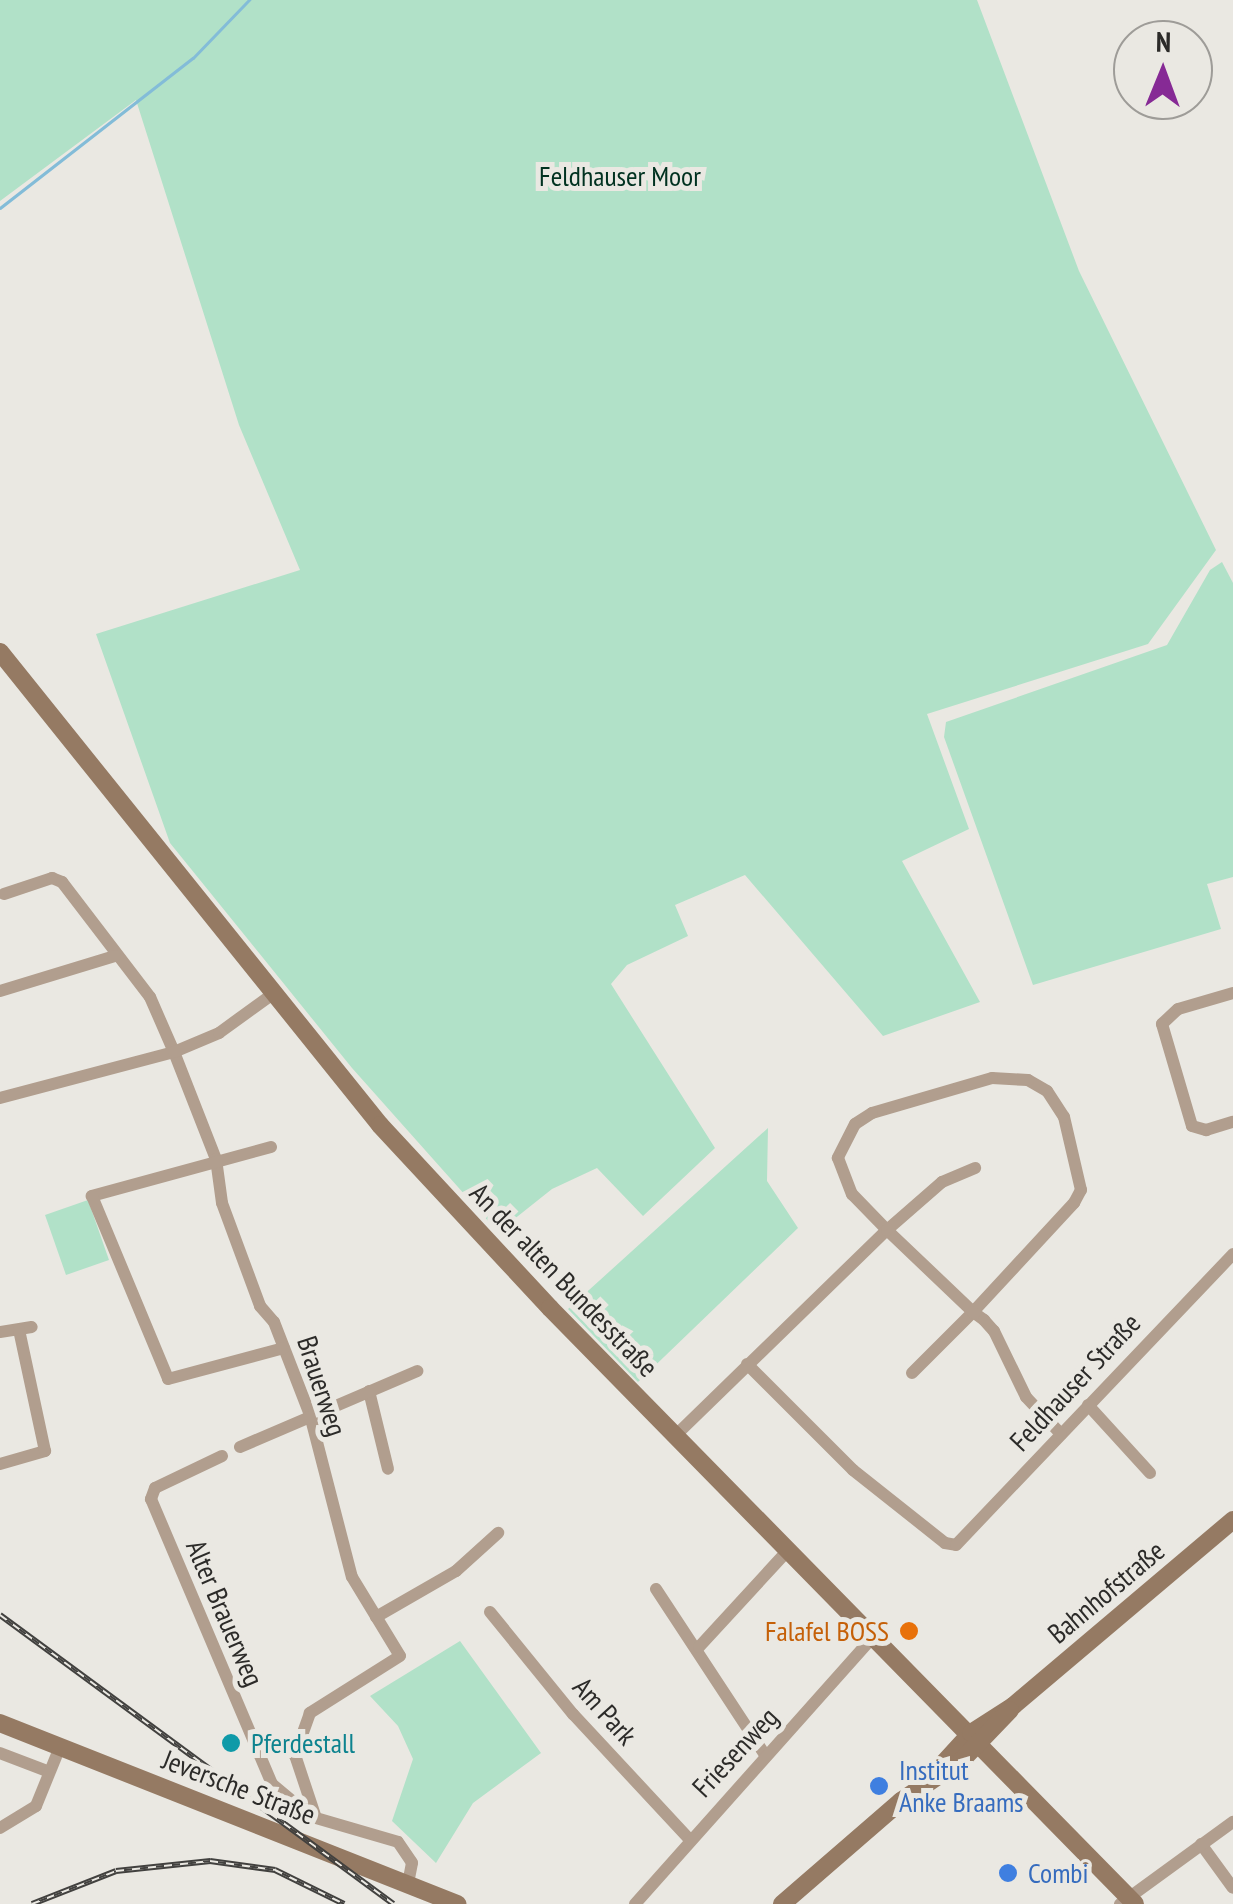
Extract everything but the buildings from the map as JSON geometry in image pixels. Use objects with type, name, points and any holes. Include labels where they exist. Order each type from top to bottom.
[{"type":"street","name":"An der alten Bundesstraße","points":[[0,652],[380,1124],[676,1436],[977,1738],[1128,1902]]},
{"type":"street","name":"Brauerweg","points":[[4,894],[52,878],[62,882],[150,997],[216,1159],[222,1203],[260,1306],[284,1348],[310,1416],[352,1577],[400,1656],[310,1713],[294,1755],[309,1802]]},
{"type":"street","points":[[0,991],[115,956]]},
{"type":"street","points":[[0,1098],[174,1052],[219,1033],[274,993]]},
{"type":"street","points":[[1233,994],[1178,1009],[1162,1024],[1192,1126],[1206,1130],[1233,1122]]},
{"type":"street","points":[[912,1373],[973,1312],[1080,1190],[1072,1139],[1047,1092],[1028,1080],[992,1078],[898,1104],[855,1124],[842,1142],[842,1177],[888,1230],[973,1312],[994,1330],[1038,1414],[1061,1434]]},
{"type":"street","points":[[270,1147],[92,1196],[140,1324],[168,1379],[284,1348]]},
{"type":"street","points":[[676,1436],[888,1230],[942,1182],[976,1168]]},
{"type":"street","name":"Feldhauser Straße","points":[[747,1364],[853,1470],[944,1543],[956,1545],[1233,1254]]},
{"type":"street","points":[[0,1332],[26,1329],[46,1451],[0,1464]]},
{"type":"street","points":[[240,1446],[417,1371]]},
{"type":"street","points":[[369,1390],[388,1469]]},
{"type":"street","points":[[1088,1405],[1150,1473]]},
{"type":"street","name":"Alter Brauerweg","points":[[222,1456],[155,1488],[151,1498],[272,1784],[298,1806],[309,1802]]},
{"type":"street","name":"Bahnhofstraße","points":[[782,1904],[1233,1520]]},
{"type":"street","points":[[376,1617],[456,1571],[498,1533]]},
{"type":"street","points":[[699,1647],[789,1548]]},
{"type":"street","points":[[656,1589],[699,1647],[766,1755]]},
{"type":"street","name":"Am Park","points":[[490,1612],[573,1714],[689,1839]]},
{"type":"street","name":"Friesenweg","points":[[635,1904],[874,1636]]},
{"type":"street","name":"Jeversche Straße","points":[[0,1723],[458,1904]]},
{"type":"street","points":[[0,1828],[36,1806],[60,1747]]},
{"type":"street","points":[[0,1753],[47,1771]]},
{"type":"street","points":[[309,1802],[321,1820],[398,1842],[412,1863],[408,1883]]},
{"type":"street","points":[[1128,1902],[1233,1822]]},
{"type":"street","points":[[1201,1844],[1233,1888]]},
{"type":"green space","name":"Feldhauser Moor","points":[[0,0],[977,0],[1079,271],[1216,550],[1148,644],[927,714],[969,829],[902,861],[980,1002],[883,1036],[745,875],[675,905],[688,936],[627,965],[611,984],[715,1148],[643,1216],[597,1168],[552,1189],[498,1232],[352,1068],[170,843],[96,634],[300,570],[239,425],[136,100],[0,201]]},
{"type":"green space","points":[[1222,562],[1233,583],[1233,877],[1207,884],[1221,929],[1033,985],[944,737],[946,722],[1167,645],[1210,570]]},
{"type":"green space","points":[[768,1128],[767,1181],[798,1228],[638,1382],[568,1309]]},
{"type":"green space","points":[[88,1200],[109,1260],[66,1275],[45,1215]]},
{"type":"green space","points":[[460,1641],[541,1753],[473,1803],[436,1863],[392,1821],[413,1759],[398,1726],[370,1696]]},
{"type":"waterway","points":[[0,208],[193,58],[249,0]]},
{"type":"railway","points":[[0,1615],[393,1904]]},
{"type":"railway","points":[[32,1904],[116,1871],[210,1861],[275,1870],[344,1904]]},
{"type":"place","name":"Falafel BOSS","points":[[909,1631]]},
{"type":"place","name":"Pferdestall","points":[[231,1743]]},
{"type":"place","name":"Institut Anke Braams","points":[[879,1786]]},
{"type":"place","name":"Combi","points":[[1008,1873]]}]
